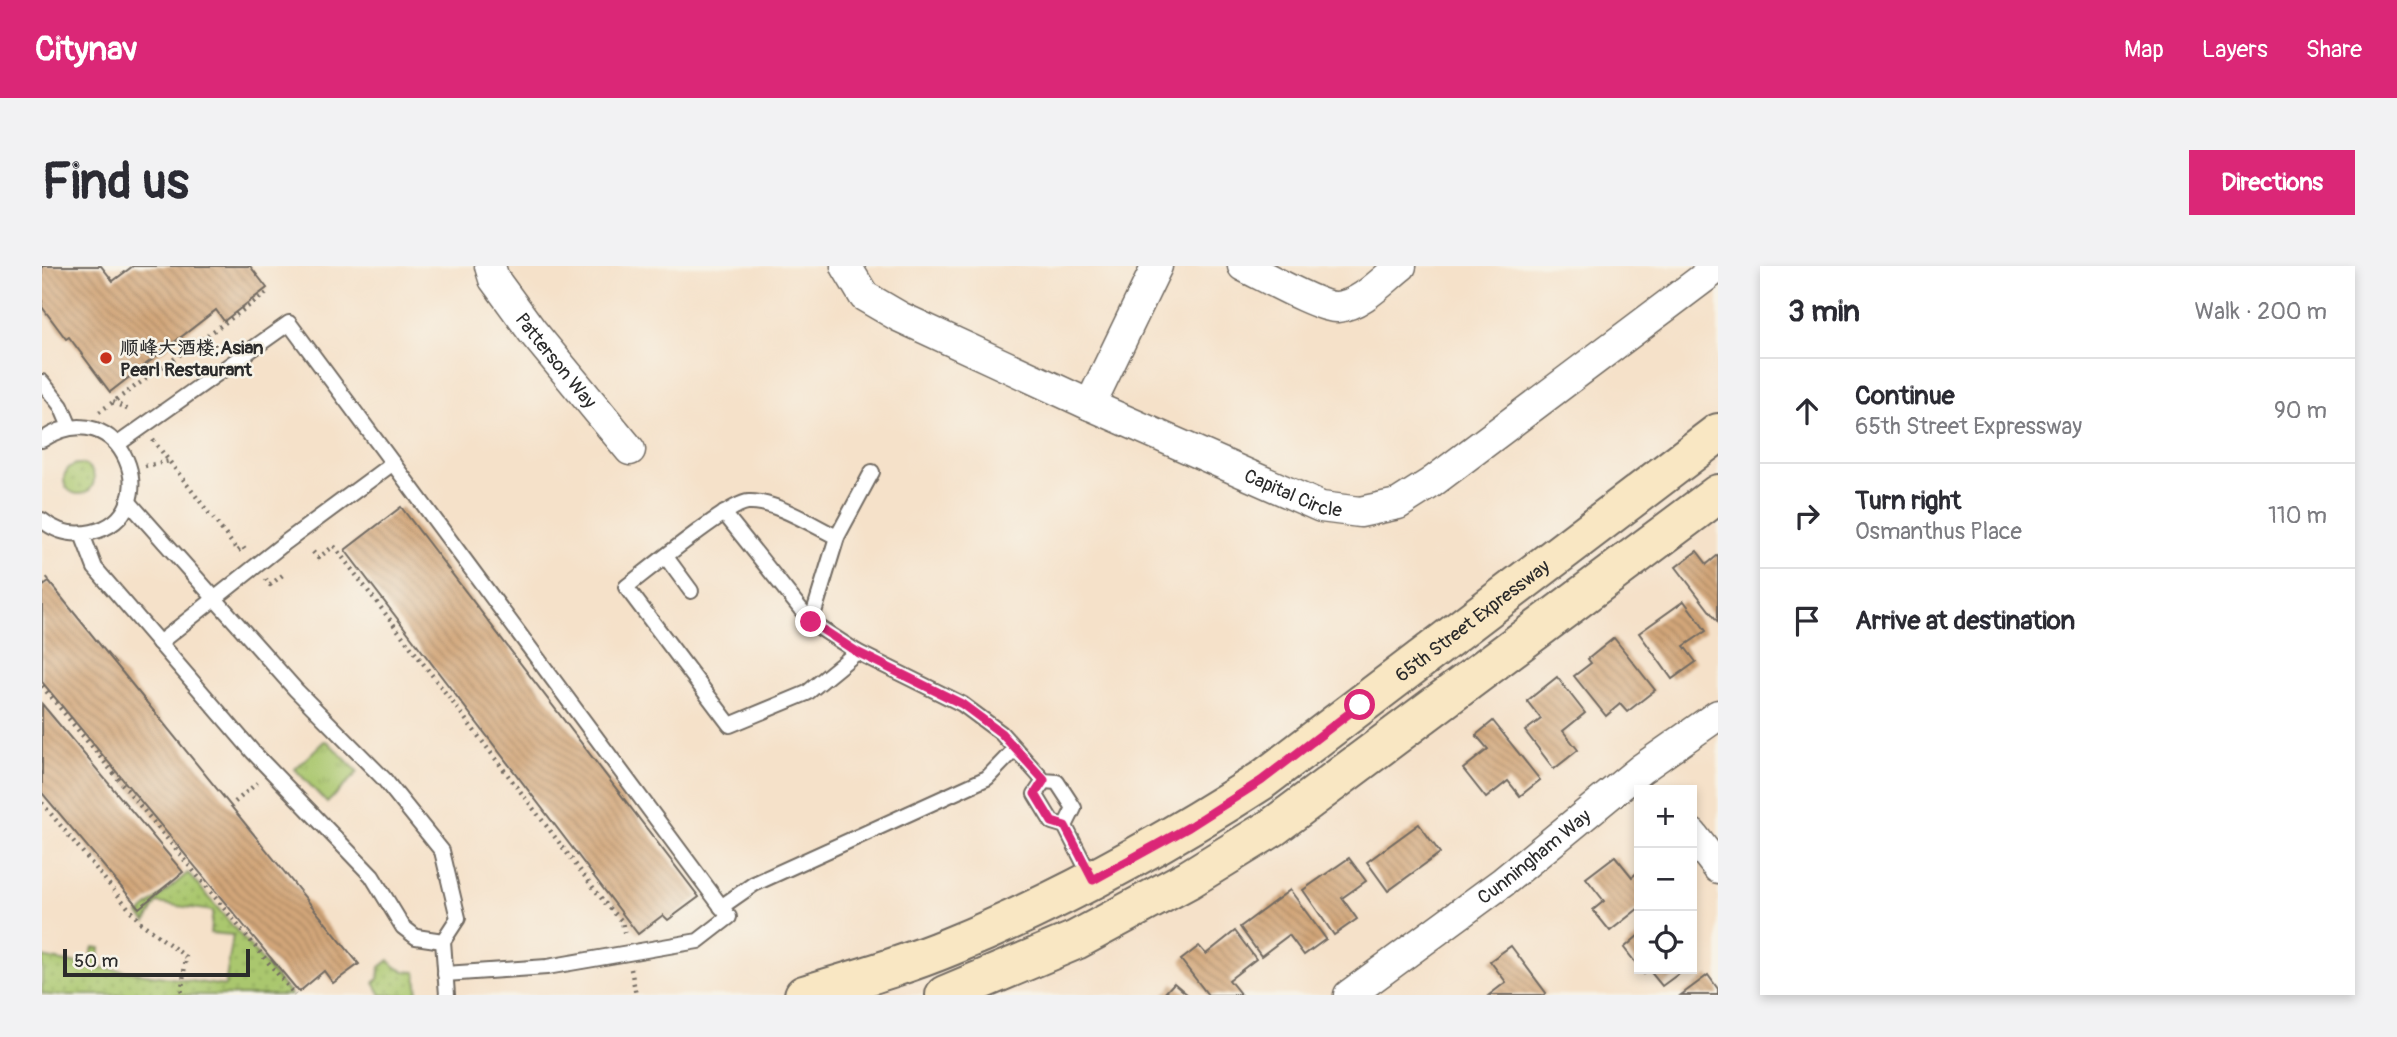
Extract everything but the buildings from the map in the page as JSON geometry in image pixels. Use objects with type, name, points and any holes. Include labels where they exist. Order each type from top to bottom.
[{"type":"main road","name":"65th Street Expressway","points":[[804,995],[950,947],[1093,880],[1189,827],[1261,781],[1718,433]]},
{"type":"main road","points":[[945,995],[1076,940],[1189,879],[1273,827],[1718,494]]},
{"type":"street","name":"Patterson Way","points":[[489,266],[494,279],[532,331],[630,450]]},
{"type":"street","name":"Capital Circle","points":[[846,266],[864,296],[900,317],[1090,405],[1321,506],[1360,512],[1398,504],[1431,483],[1718,267]]},
{"type":"street","points":[[1090,405],[1157,266]]},
{"type":"street","points":[[1243,266],[1336,307],[1357,299],[1401,266]]},
{"type":"street","name":"Cunningham Way","points":[[1349,995],[1503,882],[1650,780],[1718,715]]},
{"type":"street","points":[[1697,841],[1718,868]]},
{"type":"lane","points":[[118,444],[289,323],[729,918],[698,941],[547,967],[445,974]]},
{"type":"lane","points":[[42,382],[61,406],[70,427]]},
{"type":"lane","points":[[42,440],[70,427],[104,433],[118,444],[127,457],[132,486],[121,514],[97,531],[65,533],[50,527],[42,520]]},
{"type":"lane","points":[[159,643],[286,542],[393,463]]},
{"type":"lane","points":[[811,622],[837,537],[872,472]]},
{"type":"lane","points":[[128,501],[296,690],[384,779],[442,850],[458,918],[443,941],[447,995]]},
{"type":"lane","points":[[837,537],[767,504],[747,501],[724,513],[626,587],[730,724],[807,693],[857,652]]},
{"type":"lane","points":[[724,513],[811,622],[857,652],[962,704],[1001,733],[1044,780],[1057,782],[1074,808],[1065,826]]},
{"type":"lane","points":[[82,534],[94,568],[262,762],[372,876],[403,927],[416,937],[443,941]]},
{"type":"lane","points":[[666,557],[691,591]]},
{"type":"lane","points":[[721,907],[754,884],[987,778],[1015,748]]},
{"type":"lane","points":[[1044,780],[1035,794],[1052,822],[1065,826],[1093,880]]},
{"type":"path","points":[[96,415],[267,293]]},
{"type":"path","points":[[112,402],[131,411]]},
{"type":"path","points":[[150,436],[238,551],[243,547],[246,552]]},
{"type":"path","points":[[144,466],[170,461]]},
{"type":"path","points":[[313,552],[318,558],[334,546],[621,921],[636,995]]},
{"type":"path","points":[[42,584],[49,578]]},
{"type":"path","points":[[42,686],[295,995]]},
{"type":"path","points":[[235,802],[263,778]]},
{"type":"path","points":[[42,803],[141,922],[186,957],[181,995]]},
{"type":"green space","points":[[79,464],[89,469],[94,479],[89,489],[79,494],[69,489],[64,479],[69,469]]},
{"type":"green space","points":[[324,741],[358,772],[327,803],[295,769]]},
{"type":"green space","points":[[188,873],[291,995],[42,993],[42,957],[88,966],[93,947],[100,948],[98,967],[225,986],[233,935],[210,933],[213,911],[157,903],[146,922],[139,914]]},
{"type":"green space","points":[[389,960],[401,970],[416,972],[418,995],[381,995],[374,983],[378,979],[380,967]]},
{"type":"place","name":"顺峰大酒楼;Asian Pearl Restaurant","points":[[106,358]]},
{"type":"route","points":[[811,622],[857,652],[962,704],[1001,733],[1044,780],[1035,794],[1052,822],[1065,826],[1093,880],[1189,827],[1261,781],[1360,705]]}]
